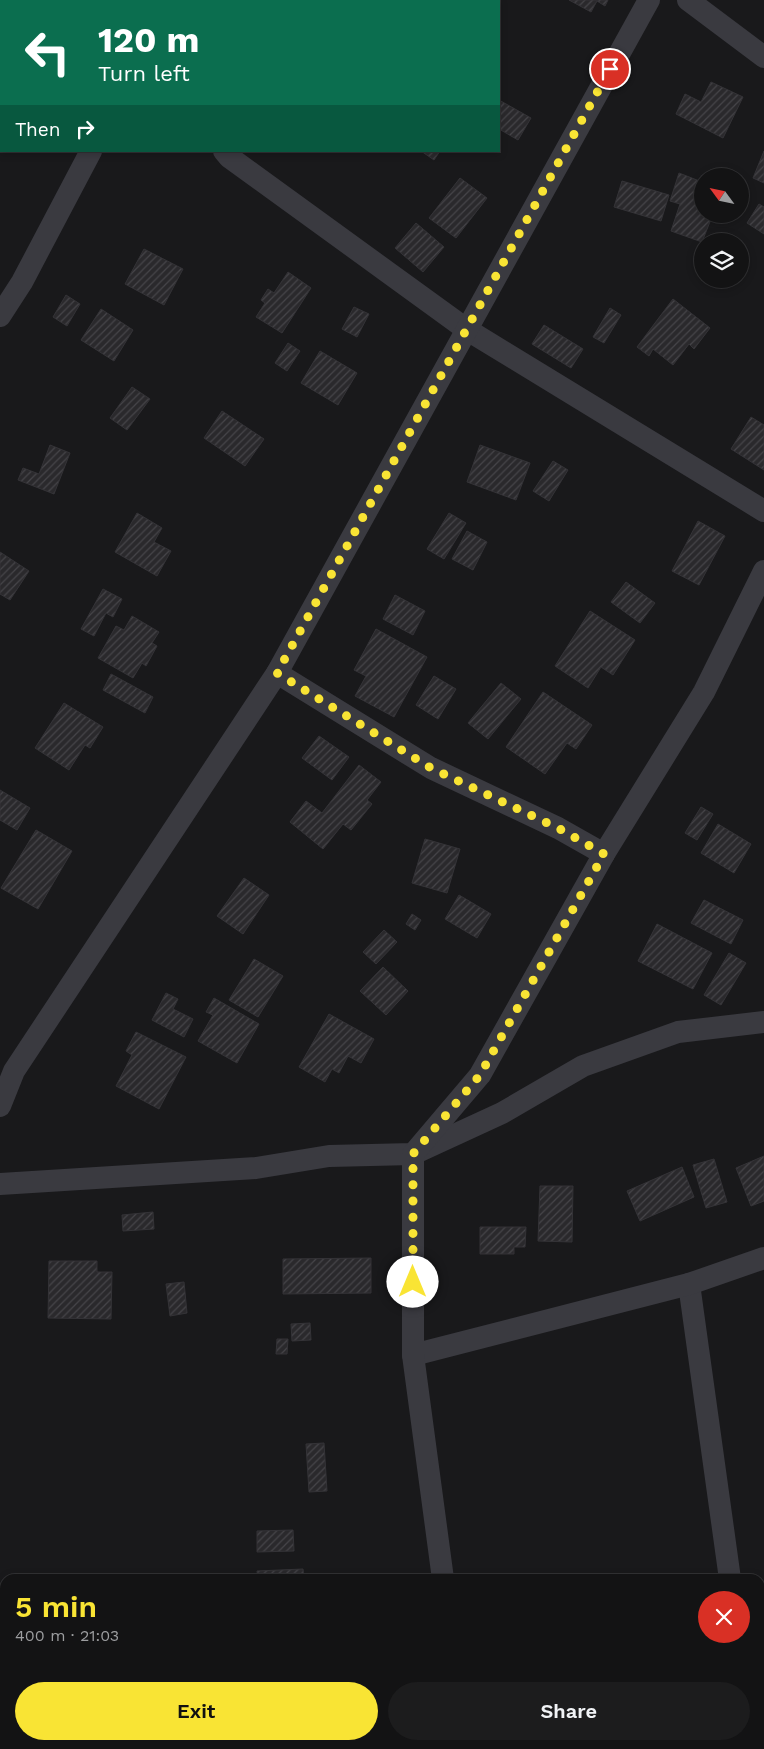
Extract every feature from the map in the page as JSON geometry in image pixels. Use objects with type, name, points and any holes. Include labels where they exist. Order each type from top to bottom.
[{"type":"street","points":[[0,1106],[7,1066],[277,673],[649,0]]},
{"type":"street","points":[[688,0],[764,57]]},
{"type":"street","points":[[0,316],[11,282],[91,152]]},
{"type":"street","points":[[231,153],[466,329],[764,511]]},
{"type":"street","points":[[441,1574],[412,1355],[413,1154],[480,1075],[604,854],[704,692],[764,571]]},
{"type":"street","points":[[277,673],[431,768],[558,828],[604,854]]},
{"type":"street","points":[[0,1184],[256,1168],[328,1156],[413,1154],[502,1113],[583,1066],[678,1032],[764,1022]]},
{"type":"street","points":[[412,1355],[690,1284],[764,1258]]},
{"type":"street","points":[[690,1284],[729,1574]]},
{"type":"building","points":[[569,0],[608,0],[605,6],[597,1],[591,12]]},
{"type":"building","points":[[711,82],[743,97],[723,138],[676,114],[685,94],[701,102]]},
{"type":"building","points":[[500,101],[531,118],[518,140],[500,130]]},
{"type":"building","points":[[764,151],[764,183],[753,178]]},
{"type":"building","points":[[422,152],[439,152],[434,160]]},
{"type":"building","points":[[679,173],[694,179],[694,223],[709,223],[706,233],[694,233],[694,239],[671,231],[680,204],[670,201]]},
{"type":"building","points":[[460,178],[487,198],[456,238],[429,218]]},
{"type":"building","points":[[622,181],[669,195],[661,221],[614,207]]},
{"type":"building","points":[[759,204],[764,207],[764,234],[747,223],[749,223]]},
{"type":"building","points":[[416,223],[444,247],[423,272],[395,248]]},
{"type":"building","points":[[144,249],[183,269],[164,305],[125,284]]},
{"type":"building","points":[[288,272],[311,288],[282,333],[256,317],[265,303],[261,300],[268,289],[274,293]]},
{"type":"building","points":[[66,295],[80,304],[67,326],[53,317]]},
{"type":"building","points":[[673,299],[710,328],[694,349],[689,344],[673,365],[653,349],[649,356],[637,347]]},
{"type":"building","points":[[354,307],[369,314],[357,337],[342,329]]},
{"type":"building","points":[[610,308],[621,315],[604,343],[593,337]]},
{"type":"building","points":[[101,309],[133,330],[114,361],[81,340]]},
{"type":"building","points":[[544,325],[583,349],[571,368],[532,344]]},
{"type":"building","points":[[288,343],[300,351],[287,371],[275,363]]},
{"type":"building","points":[[320,351],[357,373],[338,405],[301,383]]},
{"type":"building","points":[[132,387],[150,399],[127,430],[110,418]]},
{"type":"building","points":[[222,411],[264,439],[245,466],[204,438]]},
{"type":"building","points":[[751,417],[764,425],[764,470],[731,449]]},
{"type":"building","points":[[50,445],[70,453],[54,494],[18,480],[23,468],[39,474]]},
{"type":"building","points":[[480,445],[530,463],[516,500],[467,482]]},
{"type":"building","points":[[553,461],[568,470],[549,501],[533,491]]},
{"type":"building","points":[[137,513],[162,528],[154,542],[171,551],[157,576],[115,552]]},
{"type":"building","points":[[449,513],[466,523],[444,559],[427,549]]},
{"type":"building","points":[[698,521],[725,536],[699,585],[672,571]]},
{"type":"building","points":[[467,531],[487,542],[473,570],[452,559]]},
{"type":"building","points":[[0,552],[29,571],[10,600],[0,594]]},
{"type":"building","points":[[626,582],[655,603],[640,623],[611,602]]},
{"type":"building","points":[[103,589],[122,599],[113,617],[106,613],[94,636],[81,629]]},
{"type":"building","points":[[395,595],[425,611],[413,635],[383,619]]},
{"type":"building","points":[[590,611],[635,640],[613,675],[601,667],[588,688],[555,666]]},
{"type":"building","points":[[132,616],[159,632],[152,643],[157,646],[146,666],[142,663],[133,678],[98,658],[116,626],[124,630]]},
{"type":"building","points":[[376,629],[427,657],[394,717],[355,696],[366,676],[354,670]]},
{"type":"building","points":[[111,674],[153,697],[145,713],[103,690]]},
{"type":"building","points":[[434,676],[456,689],[438,719],[416,705]]},
{"type":"building","points":[[501,683],[521,699],[488,739],[468,723]]},
{"type":"building","points":[[543,692],[592,725],[576,749],[567,743],[545,774],[506,747]]},
{"type":"building","points":[[64,703],[103,727],[90,748],[85,745],[69,770],[35,748]]},
{"type":"building","points":[[319,736],[349,757],[332,780],[302,758]]},
{"type":"building","points":[[359,765],[381,782],[367,800],[372,804],[351,830],[343,824],[323,849],[290,822],[306,801],[322,813]]},
{"type":"building","points":[[0,790],[30,808],[17,830],[0,820]]},
{"type":"building","points":[[701,807],[713,814],[697,840],[685,833]]},
{"type":"building","points":[[718,824],[751,844],[734,873],[701,853]]},
{"type":"building","points":[[36,830],[72,851],[38,909],[1,888]]},
{"type":"building","points":[[425,839],[460,849],[447,893],[412,883]]},
{"type":"building","points":[[244,878],[269,895],[243,934],[217,916]]},
{"type":"building","points":[[459,895],[491,914],[477,938],[445,919]]},
{"type":"building","points":[[704,900],[743,920],[731,944],[691,923]]},
{"type":"building","points":[[412,914],[421,920],[415,930],[406,924]]},
{"type":"building","points":[[657,924],[712,953],[693,989],[638,961]]},
{"type":"building","points":[[384,930],[397,942],[376,964],[363,952]]},
{"type":"building","points":[[729,953],[746,963],[721,1005],[704,995]]},
{"type":"building","points":[[254,959],[283,976],[258,1017],[229,1000]]},
{"type":"building","points":[[383,967],[408,991],[386,1015],[360,991]]},
{"type":"building","points":[[166,993],[178,999],[173,1009],[193,1019],[184,1037],[152,1020]]},
{"type":"building","points":[[214,998],[259,1024],[237,1063],[198,1041],[213,1015],[206,1012]]},
{"type":"building","points":[[329,1014],[374,1039],[361,1063],[348,1056],[339,1073],[332,1069],[325,1082],[299,1067]]},
{"type":"building","points":[[136,1032],[186,1057],[159,1109],[116,1086],[132,1055],[126,1051]]},
{"type":"building","points":[[764,1156],[764,1201],[751,1206],[736,1168]]},
{"type":"building","points":[[714,1159],[727,1202],[706,1208],[693,1165]]},
{"type":"building","points":[[682,1167],[694,1197],[640,1221],[627,1191]]},
{"type":"building","points":[[540,1186],[573,1186],[572,1242],[538,1241]]},
{"type":"building","points":[[153,1212],[154,1229],[123,1231],[122,1215]]},
{"type":"building","points":[[480,1227],[526,1227],[525,1247],[514,1247],[514,1254],[480,1254]]},
{"type":"building","points":[[371,1258],[371,1293],[283,1294],[283,1259]]},
{"type":"building","points":[[49,1261],[97,1261],[97,1272],[112,1272],[111,1319],[48,1318]]},
{"type":"building","points":[[184,1282],[187,1313],[170,1316],[166,1284]]},
{"type":"building","points":[[310,1323],[311,1340],[292,1341],[291,1324]]},
{"type":"building","points":[[277,1339],[288,1339],[287,1354],[276,1354]]},
{"type":"building","points":[[324,1443],[327,1491],[309,1492],[306,1444]]},
{"type":"building","points":[[293,1530],[294,1551],[257,1552],[257,1531]]},
{"type":"building","points":[[303,1569],[304,1574],[257,1574],[257,1571]]},
{"type":"route","points":[[413,1282],[413,1154],[480,1075],[604,854],[558,828],[431,768],[277,673],[610,69]]}]
